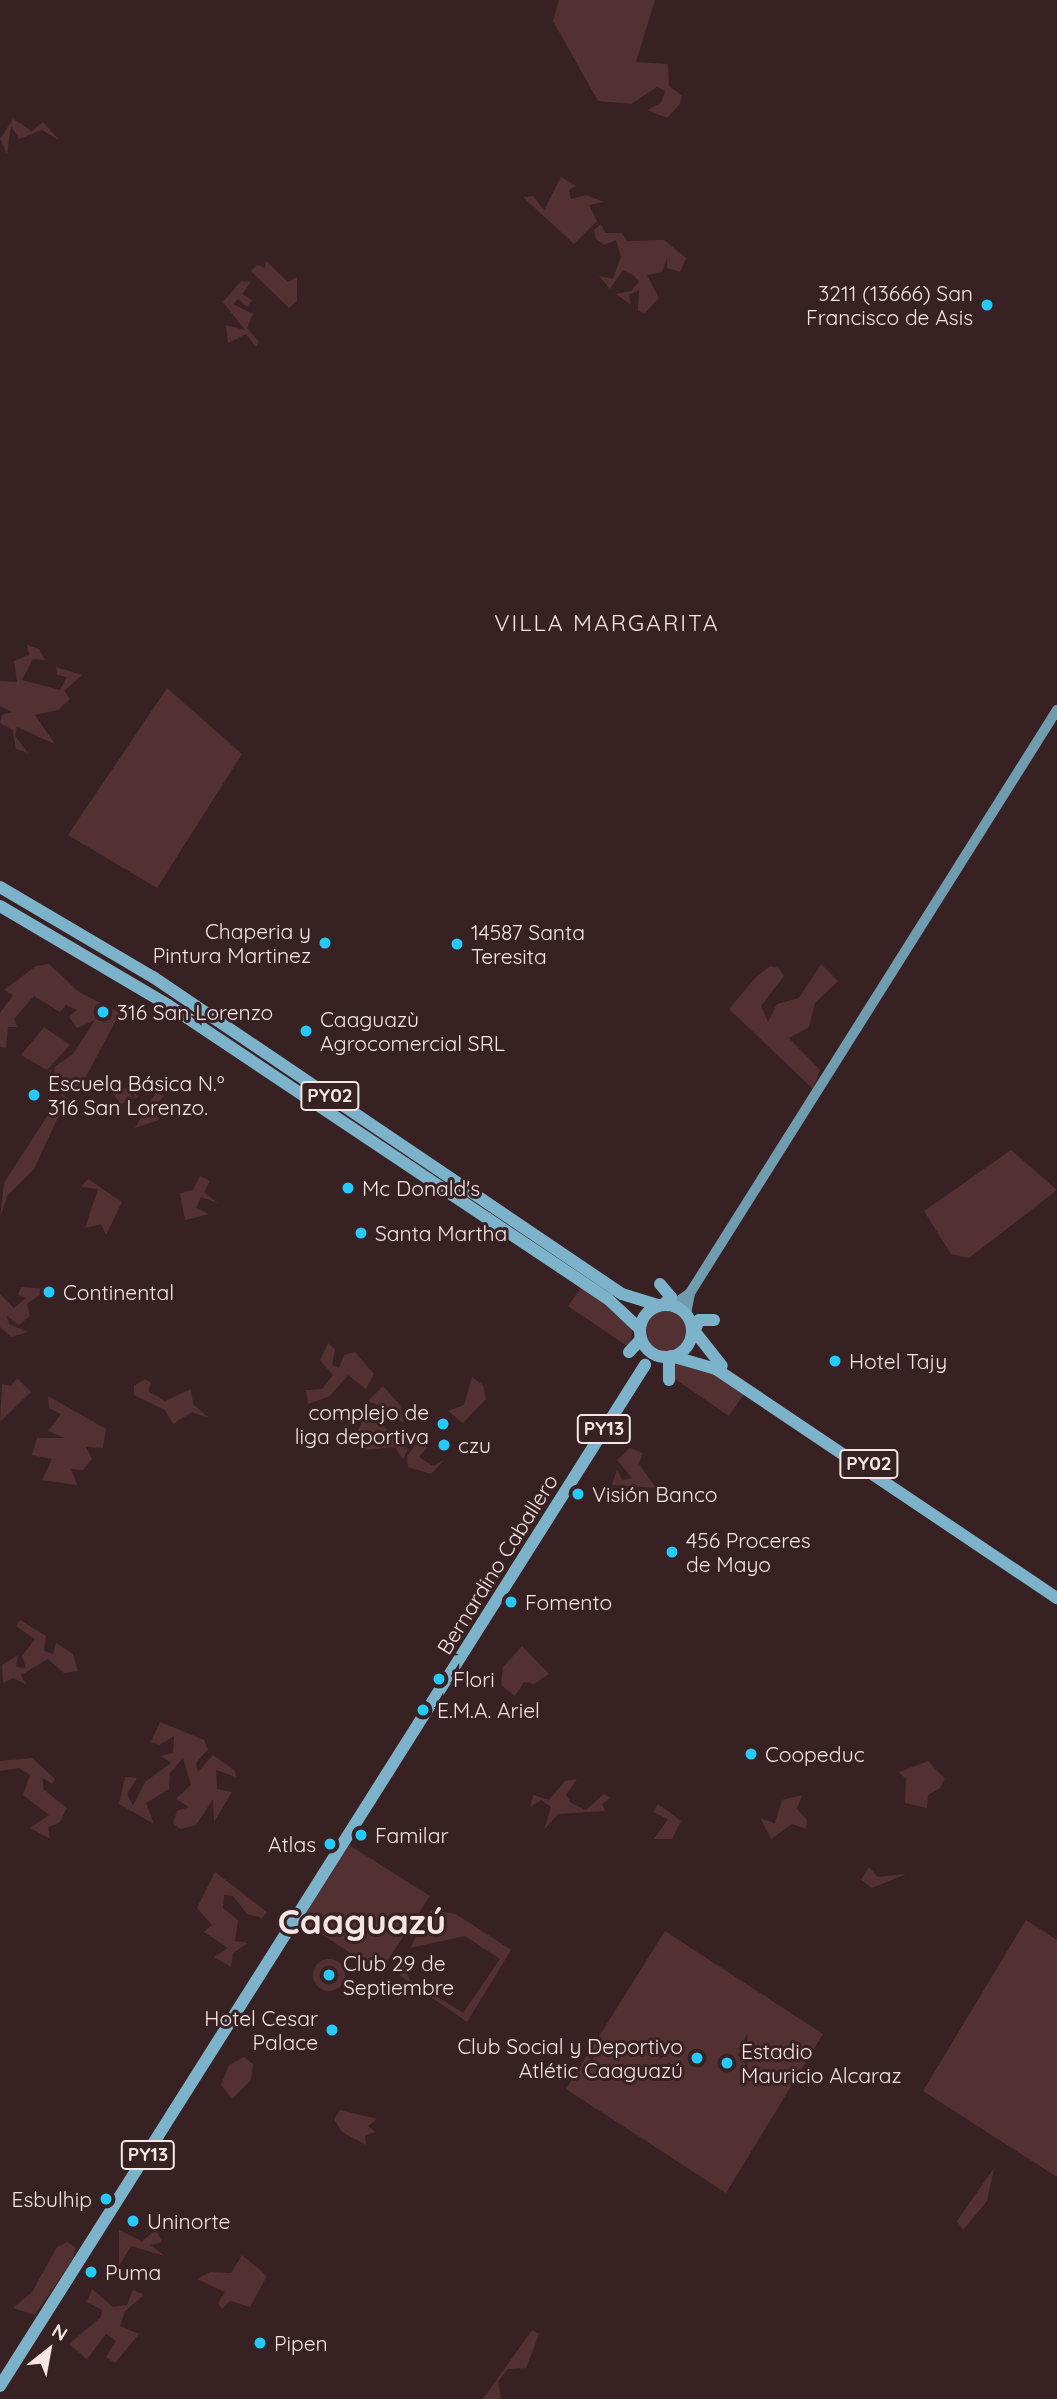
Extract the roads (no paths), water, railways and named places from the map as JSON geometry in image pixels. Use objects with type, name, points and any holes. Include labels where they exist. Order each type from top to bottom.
[{"type":"highway","name":"PY02","points":[[0,887],[153,977],[622,1294],[665,1305],[686,1314],[693,1330],[717,1363],[1057,1589]]},
{"type":"highway","name":"PY02","points":[[0,906],[168,1005],[608,1299],[641,1337],[668,1357],[716,1369],[1057,1598]]},
{"type":"highway","points":[[660,1284],[671,1297],[665,1305],[645,1314],[641,1337],[645,1364],[668,1357],[687,1346],[699,1320],[714,1320]]},
{"type":"highway","points":[[629,1352],[641,1337]]},
{"type":"highway","points":[[668,1357],[669,1380]]},
{"type":"highway","name":"Bernardino Caballero","points":[[0,2386],[645,1364]]},
{"type":"main road","points":[[686,1314],[690,1293],[1057,710]]},
{"type":"main road","points":[[665,1305],[690,1293]]},
{"type":"place","name":"3211 (13666) San Francisco de Asis","points":[[987,305]]},
{"type":"place","name":"Chaperia y Pintura Martinez","points":[[325,943]]},
{"type":"place","name":"14587 Santa Teresita","points":[[457,944]]},
{"type":"place","name":"316 San Lorenzo","points":[[103,1012]]},
{"type":"place","name":"Caaguazù Agrocomercial SRL","points":[[306,1031]]},
{"type":"place","name":"Escuela Básica N.º 316 San Lorenzo.","points":[[34,1095]]},
{"type":"place","name":"Mc Donald's","points":[[348,1188]]},
{"type":"place","name":"Santa Martha","points":[[361,1233]]},
{"type":"place","name":"Continental","points":[[49,1292]]},
{"type":"place","name":"Hotel Tajy","points":[[835,1361]]},
{"type":"place","name":"complejo de liga deportiva","points":[[443,1424]]},
{"type":"place","name":"czu","points":[[444,1445]]},
{"type":"place","name":"Visión Banco","points":[[578,1494]]},
{"type":"place","name":"456 Proceres de Mayo","points":[[672,1552]]},
{"type":"place","name":"Fomento","points":[[511,1602]]},
{"type":"place","name":"Flori","points":[[439,1679]]},
{"type":"place","name":"E.M.A. Ariel","points":[[423,1710]]},
{"type":"place","name":"Coopeduc","points":[[751,1754]]},
{"type":"place","name":"Familar","points":[[361,1835]]},
{"type":"place","name":"Atlas","points":[[330,1844]]},
{"type":"place","name":"Club 29 de Septiembre","points":[[329,1975]]},
{"type":"place","name":"Hotel Cesar Palace","points":[[332,2030]]},
{"type":"place","name":"Club Social y Deportivo Atlétic Caaguazú","points":[[697,2058]]},
{"type":"place","name":"Estadio Mauricio Alcaraz","points":[[727,2063]]},
{"type":"place","name":"Esbulhip","points":[[106,2199]]},
{"type":"place","name":"Uninorte","points":[[133,2221]]},
{"type":"place","name":"Puma","points":[[91,2272]]},
{"type":"place","name":"Pipen","points":[[260,2343]]},
{"type":"district","name":"VILLA MARGARITA","points":[[607,623]]},
{"type":"district","name":"Caaguazú","points":[[362,1921]]}]
